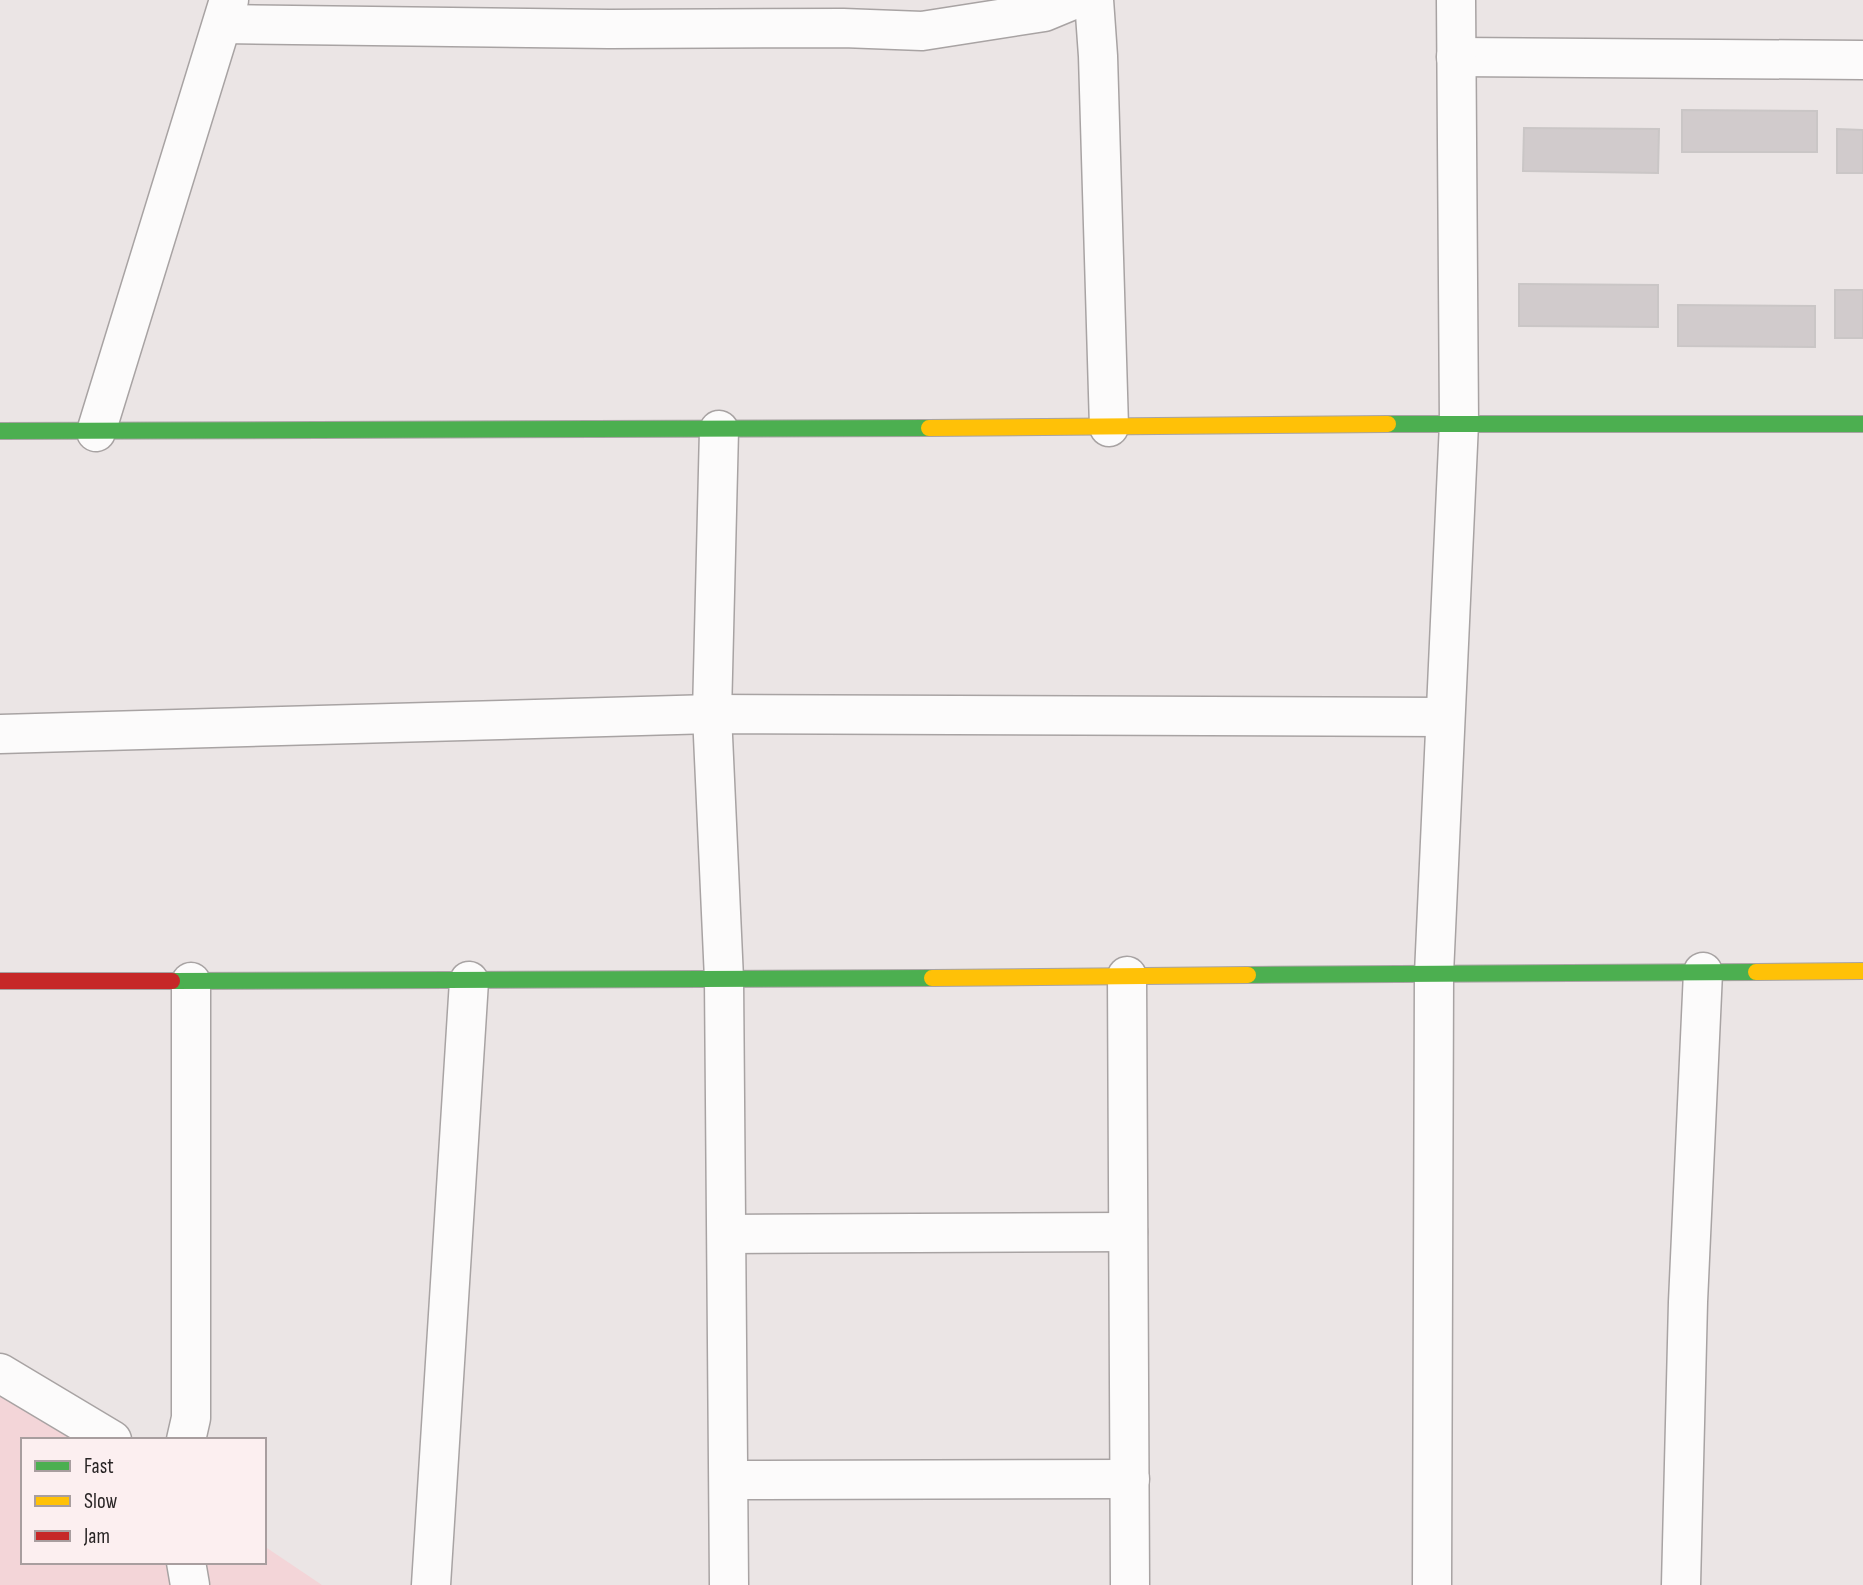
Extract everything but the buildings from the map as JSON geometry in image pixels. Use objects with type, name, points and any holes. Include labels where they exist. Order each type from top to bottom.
[{"type":"street","points":[[96,432],[226,12],[609,29],[843,27],[922,31],[1044,12],[1073,0]]},
{"type":"street","points":[[1094,0],[1109,427]]},
{"type":"street","points":[[1432,1585],[1434,974],[1459,423],[1456,0]]},
{"type":"street","points":[[1456,57],[1863,60]]},
{"type":"street","points":[[0,431],[719,430],[1459,423],[1863,424]]},
{"type":"street","points":[[719,430],[712,714],[724,979],[729,1585]]},
{"type":"street","points":[[0,734],[712,714],[1445,717]]},
{"type":"street","points":[[0,981],[469,981],[1863,971]]},
{"type":"street","points":[[1681,1585],[1688,1302],[1703,972]]},
{"type":"street","points":[[1127,976],[1130,1585]]},
{"type":"street","points":[[431,1585],[469,981]]},
{"type":"street","points":[[186,1438],[191,1418],[191,982]]},
{"type":"street","points":[[727,1234],[1128,1232]]},
{"type":"street","points":[[0,1373],[109,1438]]},
{"type":"street","points":[[729,1480],[1130,1479]]},
{"type":"street","points":[[186,1564],[190,1585]]},
{"type":"shaded area","points":[[0,1370],[102,1438],[21,1438],[21,1564],[266,1564],[266,1547],[322,1585],[0,1585]]},
{"type":"traffic: fast","points":[[1388,424],[1863,424]]},
{"type":"traffic: fast","points":[[0,431],[929,428]]},
{"type":"traffic: fast","points":[[1248,975],[1756,972]]},
{"type":"traffic: fast","points":[[172,981],[932,978]]},
{"type":"traffic: slow","points":[[929,428],[1388,424]]},
{"type":"traffic: slow","points":[[1756,972],[1863,971]]},
{"type":"traffic: slow","points":[[932,978],[1248,975]]},
{"type":"traffic: jam","points":[[0,981],[172,981]]}]
